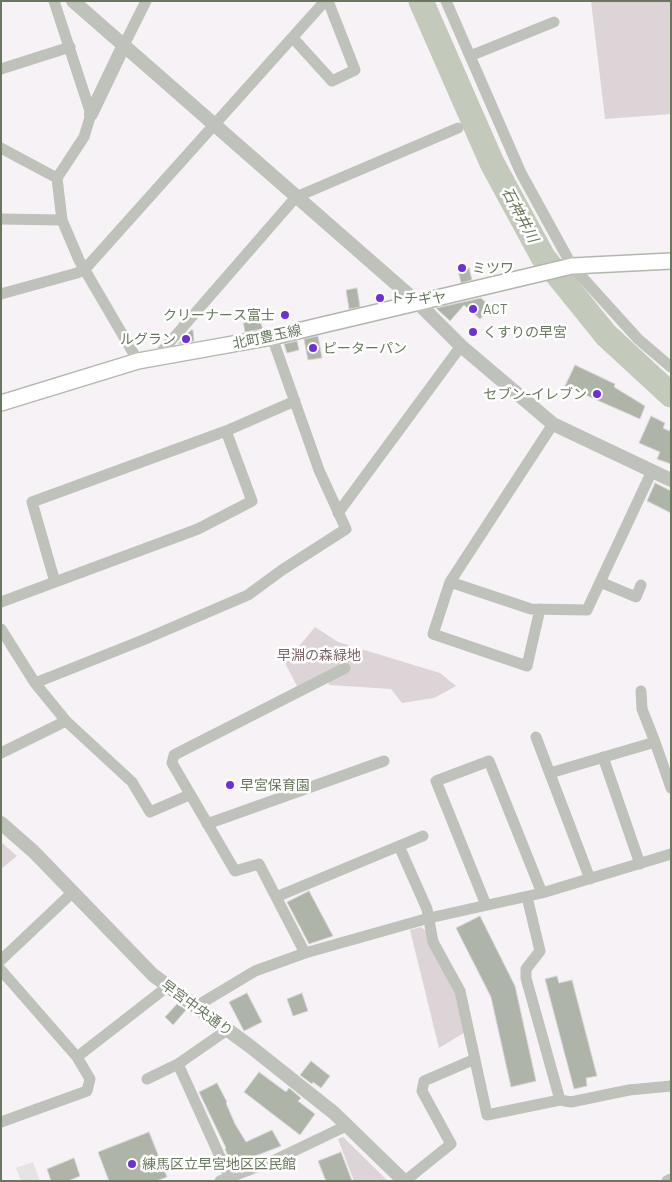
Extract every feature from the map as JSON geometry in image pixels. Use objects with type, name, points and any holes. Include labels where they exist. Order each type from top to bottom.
[{"type":"main road","points":[[572,266],[671,261]]},
{"type":"main road","name":"北町豊玉線","points":[[1,403],[138,362],[272,337],[572,266]]},
{"type":"street","points":[[54,1],[92,114]]},
{"type":"street","points":[[73,1],[123,47],[418,302],[462,346],[553,424],[671,480]]},
{"type":"street","points":[[138,362],[85,270],[62,220],[57,178],[84,137],[92,114],[146,1]]},
{"type":"street","points":[[1,294],[85,270],[326,1],[355,70],[332,81],[293,38]]},
{"type":"street","points":[[446,1],[521,173],[572,266],[638,339],[671,367]]},
{"type":"street","points":[[470,56],[554,22]]},
{"type":"street","points":[[1,69],[70,47]]},
{"type":"street","points":[[156,358],[296,197],[458,128]]},
{"type":"street","points":[[1,148],[57,178]]},
{"type":"street","points":[[1,219],[62,220]]},
{"type":"street","points":[[35,683],[248,595],[282,570],[346,529],[319,470],[272,337]]},
{"type":"street","points":[[338,513],[462,346]]},
{"type":"street","points":[[55,582],[32,502],[226,431],[295,401]]},
{"type":"street","points":[[540,609],[526,666],[433,634],[450,582],[553,424]]},
{"type":"street","points":[[1,602],[198,529],[252,501],[226,431]]},
{"type":"street","points":[[450,582],[531,609],[587,610],[652,471]]},
{"type":"street","points":[[600,582],[636,597],[641,585]]},
{"type":"street","points":[[1,629],[35,683],[66,722],[132,782],[150,812],[189,795]]},
{"type":"street","points":[[305,953],[259,864],[235,871],[172,763],[174,755],[345,668]]},
{"type":"street","points":[[641,691],[642,709],[671,788]]},
{"type":"street","points":[[1,753],[66,722]]},
{"type":"street","points":[[536,737],[590,879]]},
{"type":"street","points":[[550,773],[654,742]]},
{"type":"street","points":[[603,757],[640,864]]},
{"type":"street","points":[[207,824],[384,761]]},
{"type":"street","points":[[486,905],[436,782],[489,761],[542,893]]},
{"type":"street","name":"早宮中央通り","points":[[1,823],[34,852],[153,975],[251,1047],[348,1125],[404,1181]]},
{"type":"street","points":[[276,897],[423,836]]},
{"type":"street","points":[[399,846],[427,909],[433,942],[460,991],[487,1115],[560,1100],[571,1102],[629,1090],[671,1086]]},
{"type":"street","points":[[195,1007],[255,970],[305,953],[429,918],[542,893],[671,854]]},
{"type":"street","points":[[1,960],[73,892]]},
{"type":"street","points":[[527,897],[540,951],[526,969],[526,978],[560,1100]]},
{"type":"street","points":[[1,970],[77,1057],[90,1079],[87,1090],[1,1122]]},
{"type":"street","points":[[77,1057],[167,987]]},
{"type":"street","points":[[147,1079],[178,1064],[227,1030]]},
{"type":"street","points":[[404,1181],[451,1144],[422,1091],[424,1081],[475,1059]]},
{"type":"street","points":[[178,1064],[227,1179],[275,1160],[348,1125]]},
{"type":"street","points":[[667,1181],[671,1179]]},
{"type":"shaded area","points":[[33,1162],[40,1181],[21,1181],[16,1168]]},
{"type":"green space","points":[[591,1],[671,1],[671,114],[605,119]]},
{"type":"green space","name":"早淵の森緑地","points":[[315,627],[338,642],[440,673],[456,686],[434,698],[402,703],[391,689],[329,685],[326,674],[298,688],[285,663]]},
{"type":"green space","points":[[1,842],[17,856],[1,869]]},
{"type":"green space","points":[[421,927],[428,933],[456,995],[464,1033],[439,1048],[410,930]]},
{"type":"green space","points":[[343,1137],[388,1181],[354,1181],[338,1139]]},
{"type":"building","points":[[469,268],[472,280],[461,283],[458,270]]},
{"type":"building","points":[[357,288],[360,307],[349,309],[346,290]]},
{"type":"building","points":[[481,298],[491,307],[480,319],[464,305],[450,321],[436,308]]},
{"type":"building","points":[[259,319],[263,329],[245,332],[243,321]]},
{"type":"building","points":[[193,330],[194,341],[178,344]]},
{"type":"building","points":[[318,336],[322,358],[308,360],[304,339]]},
{"type":"building","points":[[297,341],[299,350],[287,353],[284,344]]},
{"type":"building","points":[[575,365],[615,384],[614,387],[645,406],[640,419],[565,386]]},
{"type":"building","points":[[651,416],[665,423],[663,428],[669,431],[671,428],[671,464],[657,459],[660,452],[639,443]]},
{"type":"building","points":[[655,483],[671,491],[671,513],[647,501]]},
{"type":"building","points":[[309,891],[333,936],[309,944],[287,902]]},
{"type":"building","points":[[480,916],[515,986],[536,1081],[511,1087],[491,997],[456,928]]},
{"type":"building","points":[[557,976],[559,983],[572,980],[597,1076],[586,1078],[587,1086],[574,1089],[545,979]]},
{"type":"building","points":[[247,993],[262,1022],[244,1031],[229,1002]]},
{"type":"building","points":[[302,993],[308,1011],[293,1016],[287,999]]},
{"type":"building","points":[[177,1004],[186,1010],[173,1025],[165,1017]]},
{"type":"building","points":[[311,1061],[330,1076],[321,1088],[300,1075]]},
{"type":"building","points":[[259,1072],[286,1092],[289,1088],[301,1098],[298,1101],[315,1114],[300,1135],[244,1092]]},
{"type":"building","points":[[217,1083],[227,1102],[235,1124],[246,1142],[272,1130],[281,1146],[232,1165],[226,1148],[199,1092]]},
{"type":"building","name":"練馬区立早宮地区区民館","points":[[149,1132],[167,1177],[156,1181],[109,1181],[98,1152]]},
{"type":"building","points":[[341,1152],[352,1181],[326,1181],[318,1161]]},
{"type":"building","points":[[74,1158],[80,1176],[68,1181],[51,1181],[47,1169]]},
{"type":"waterway","name":"石神井川","points":[[421,1],[492,163],[543,257],[606,335],[671,395]]},
{"type":"place","name":"ミツワ","points":[[462,268]]},
{"type":"place","name":"トチギヤ","points":[[380,298]]},
{"type":"place","name":"ACT","points":[[473,309]]},
{"type":"place","name":"クリーナース富士","points":[[285,315]]},
{"type":"place","name":"くすりの早宮","points":[[473,332]]},
{"type":"place","name":"ルグラン","points":[[186,339]]},
{"type":"place","name":"ピーターパン","points":[[313,348]]},
{"type":"place","name":"セブン-イレブン","points":[[597,394]]},
{"type":"place","name":"早宮保育園","points":[[230,785]]},
{"type":"place","name":"練馬区立早宮地区区民館","points":[[132,1164]]}]
